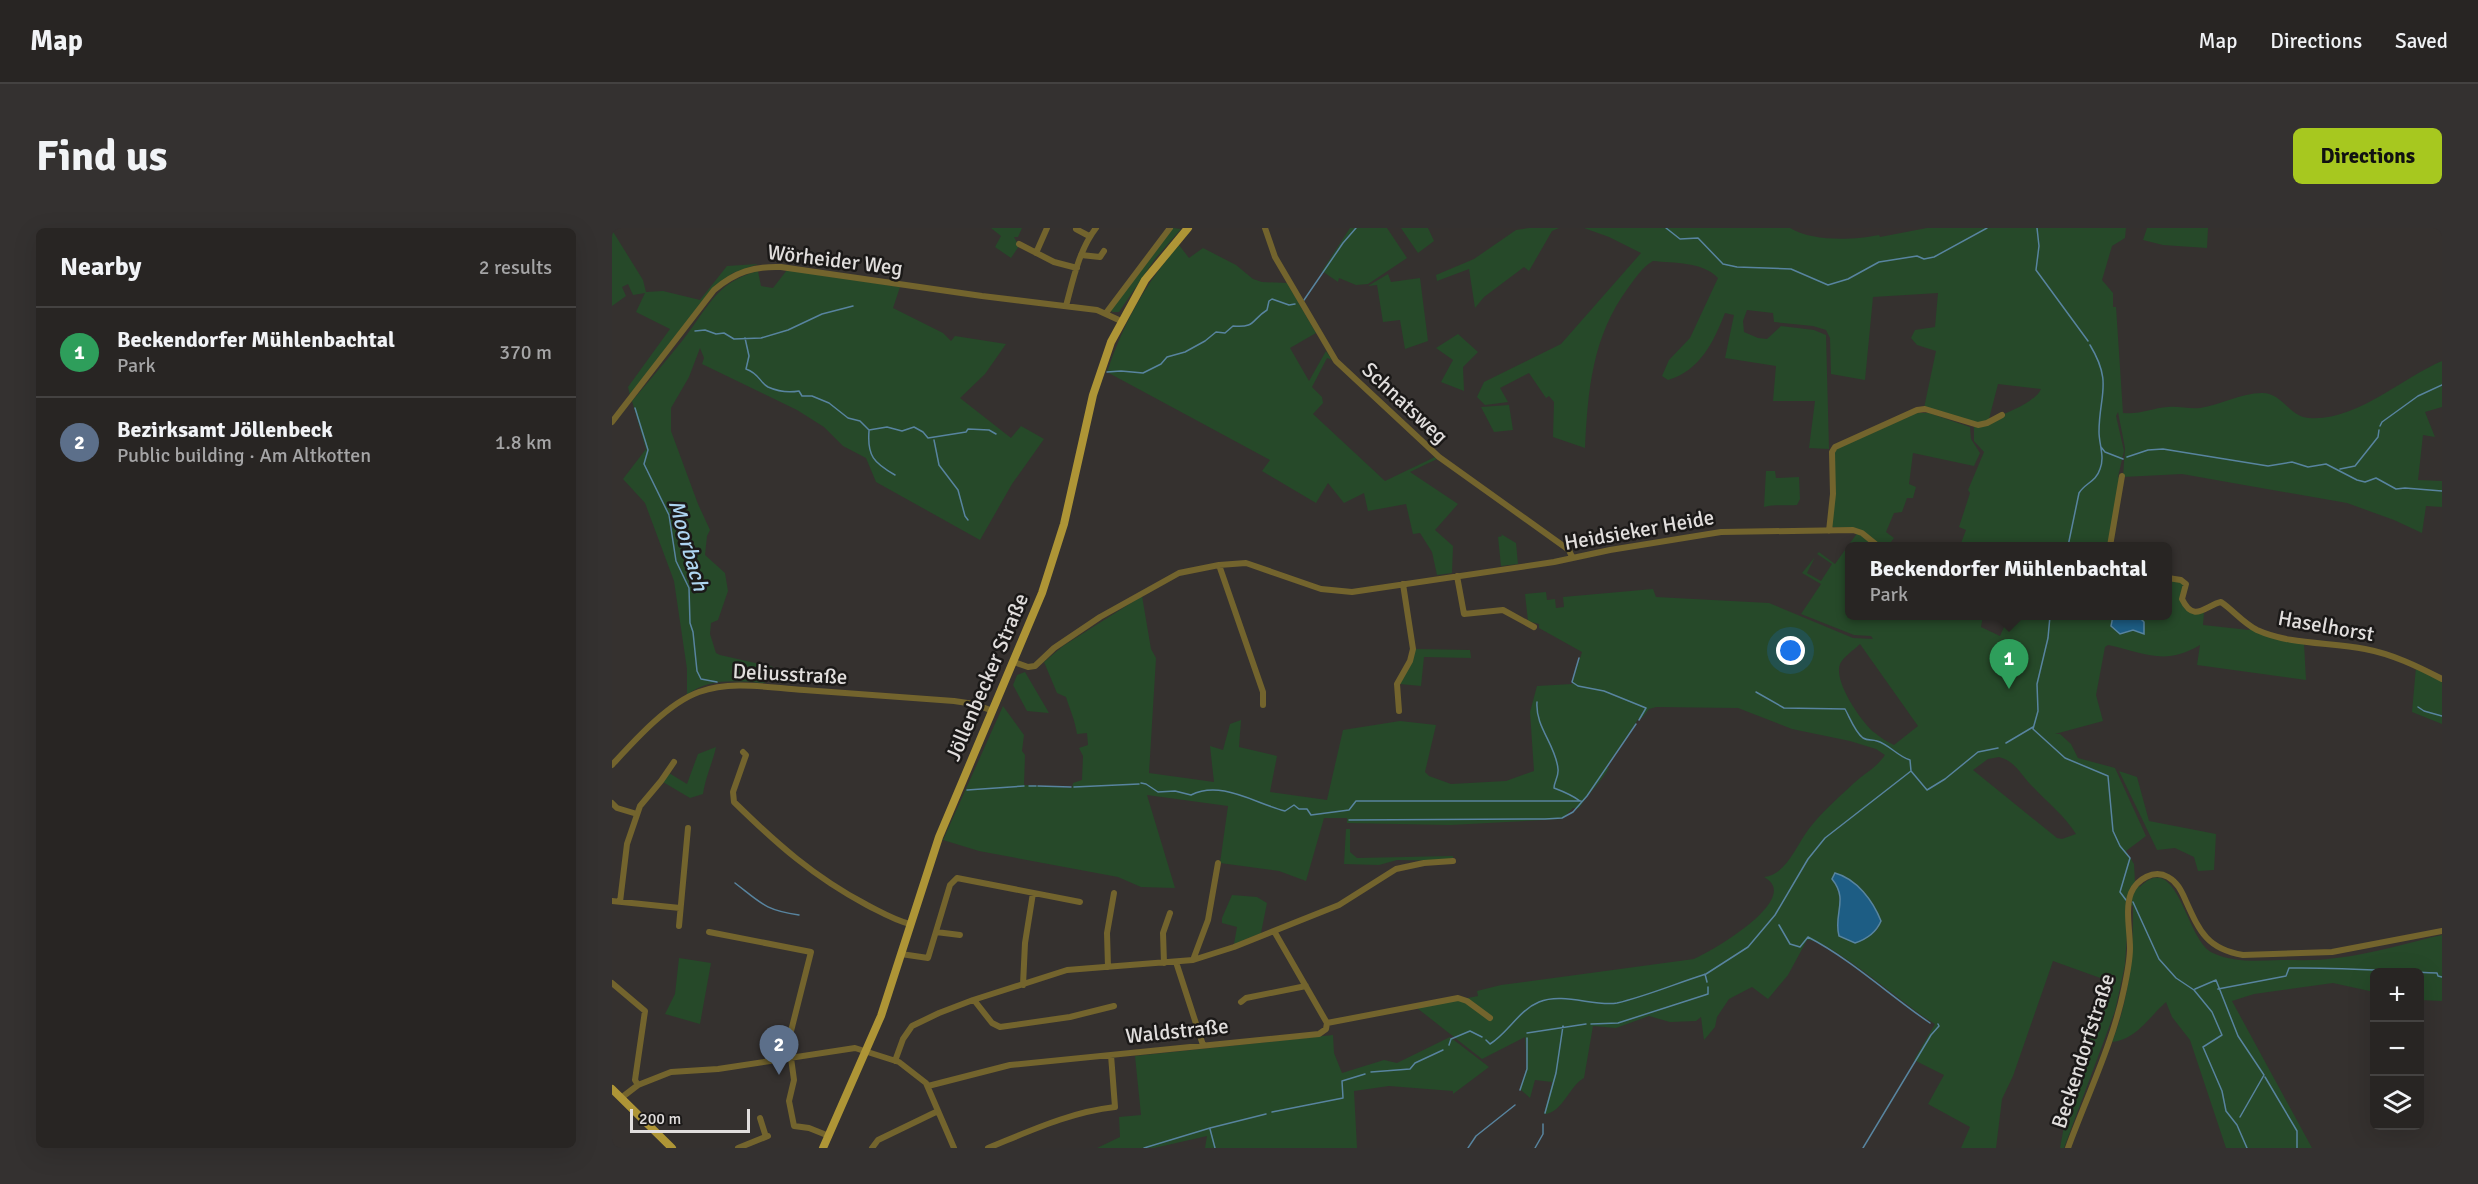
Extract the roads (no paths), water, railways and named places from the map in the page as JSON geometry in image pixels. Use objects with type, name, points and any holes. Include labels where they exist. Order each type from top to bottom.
[{"type":"main road","name":"Jöllenbecker Straße","points":[[823,1148],[867,1052],[939,837],[1014,662],[1057,550],[1104,360],[1121,321],[1150,273],[1188,228]]},
{"type":"main road","points":[[612,1089],[672,1148]]},
{"type":"street","points":[[1036,253],[1047,228]]},
{"type":"street","points":[[1066,306],[1081,255],[1089,236],[1096,228]]},
{"type":"street","points":[[1106,313],[1170,228]]},
{"type":"street","name":"Schnatsweg","points":[[1265,228],[1275,256],[1336,361],[1439,457],[1569,550],[1572,557]]},
{"type":"street","points":[[1076,229],[1089,236]]},
{"type":"street","points":[[1019,244],[1056,263],[1077,268]]},
{"type":"street","points":[[1081,255],[1100,257],[1104,251]]},
{"type":"street","name":"Wörheider Weg","points":[[612,422],[714,290],[734,275],[756,267],[781,267],[1066,306],[1106,313],[1121,321]]},
{"type":"street","points":[[1829,531],[1833,494],[1832,452],[1840,443],[1917,410],[1978,424],[1988,423],[2002,415]]},
{"type":"street","points":[[2111,542],[2122,476]]},
{"type":"street","name":"Heidsieker Heide","points":[[1014,662],[1028,667],[1035,666],[1054,648],[1079,631],[1163,580],[1179,573],[1219,565],[1237,563],[1255,565],[1308,585],[1335,592],[1358,591],[1554,562],[1729,531],[1857,531],[1872,542]]},
{"type":"street","points":[[1219,565],[1263,692],[1263,705]]},
{"type":"street","points":[[1457,576],[1464,614],[1503,610],[1534,627]]},
{"type":"street","name":"Haselhorst","points":[[2172,579],[2181,580],[2186,584],[2182,599],[2186,606],[2194,611],[2202,611],[2220,602],[2258,630],[2300,641],[2382,653],[2442,678]]},
{"type":"street","points":[[1399,711],[1397,684],[1410,661],[1413,649],[1403,584]]},
{"type":"street","name":"Deliusstraße","points":[[612,765],[647,728],[677,705],[699,692],[719,687],[753,687],[954,701],[974,704],[993,711]]},
{"type":"street","points":[[743,752],[746,755],[733,792],[734,802],[780,847],[809,870],[876,909],[910,924]]},
{"type":"street","points":[[620,902],[627,844],[641,803],[674,762]]},
{"type":"street","points":[[612,803],[617,808],[637,814]]},
{"type":"street","points":[[679,926],[688,828]]},
{"type":"street","points":[[895,1061],[903,1039],[912,1026],[974,1000],[1067,970],[1193,960],[1339,905],[1396,869],[1424,863],[1453,861]]},
{"type":"street","points":[[1193,960],[1208,920],[1218,864]]},
{"type":"street","name":"Beckendorfstraße","points":[[2068,1148],[2120,1006],[2130,950],[2130,899],[2135,886],[2144,878],[2160,874],[2173,880],[2204,936],[2215,946],[2230,953],[2243,955],[2332,952],[2442,931]]},
{"type":"street","points":[[901,954],[928,958],[950,885],[954,879],[961,878],[1080,902]]},
{"type":"street","points":[[1023,985],[1024,948],[1034,893]]},
{"type":"street","points":[[1108,967],[1107,933],[1114,893]]},
{"type":"street","points":[[612,901],[680,908]]},
{"type":"street","points":[[1164,963],[1163,933],[1170,913]]},
{"type":"street","points":[[1274,931],[1327,1023]]},
{"type":"street","points":[[709,932],[812,952],[788,1043],[794,1080],[789,1101],[794,1126],[809,1128],[829,1136]]},
{"type":"street","points":[[936,932],[960,935]]},
{"type":"street","points":[[1176,962],[1203,1045]]},
{"type":"street","points":[[612,983],[645,1011],[635,1080],[638,1085]]},
{"type":"street","points":[[1241,1002],[1246,998],[1306,986]]},
{"type":"street","name":"Waldstraße","points":[[928,1086],[1010,1065],[1319,1034],[1326,1029],[1327,1023],[1458,998],[1467,1001],[1490,1018]]},
{"type":"street","points":[[974,1000],[992,1023],[1000,1027],[1070,1017],[1114,1006]]},
{"type":"street","points":[[621,1098],[638,1085],[671,1072],[718,1069],[851,1048],[895,1061],[923,1080],[928,1086],[954,1148]]},
{"type":"street","points":[[988,1148],[1066,1116],[1115,1107],[1111,1055]]},
{"type":"street","points":[[872,1148],[878,1140],[938,1111]]},
{"type":"street","points":[[738,1148],[767,1137],[760,1118]]},
{"type":"street","points":[[755,1141],[758,1148]]},
{"type":"water","points":[[2112,620],[2142,620],[2144,634],[2133,630],[2120,634],[2111,626]]},
{"type":"water","points":[[1835,873],[1850,880],[1863,892],[1874,906],[1881,921],[1871,935],[1855,943],[1839,936],[1840,900],[1837,887],[1832,879]]},
{"type":"waterway","points":[[1304,300],[1356,228]]},
{"type":"waterway","points":[[1666,228],[1680,239],[1698,238],[1723,264],[1737,267],[1791,269],[1828,285],[1848,279],[1879,262],[1917,256],[1924,259],[1934,257],[1987,228]]},
{"type":"waterway","points":[[2037,228],[2039,246],[2036,270],[2088,341]]},
{"type":"waterway","points":[[1107,372],[1143,373],[1161,364],[1167,357],[1185,352],[1205,341],[1216,332],[1225,333],[1233,326],[1250,324],[1267,310],[1269,301],[1272,299],[1289,305],[1295,304]]},
{"type":"waterway","points":[[695,331],[724,333],[734,339],[761,338],[788,330],[822,314],[853,306]]},
{"type":"waterway","points":[[745,338],[749,356],[746,369],[754,373],[765,385],[783,391],[799,391],[802,396],[812,396],[829,403],[848,418],[860,421],[869,430],[887,427],[902,431],[914,427],[928,438],[966,432],[968,429],[989,430],[996,434]]},
{"type":"waterway","points":[[2069,542],[2079,493],[2096,477],[2102,460],[2099,432],[2103,379],[2097,358],[2090,345]]},
{"type":"waterway","points":[[2380,426],[2382,422],[2418,396],[2442,385]]},
{"type":"waterway","name":"Moorbach","points":[[635,408],[648,450],[644,464],[669,515],[676,561],[689,588],[690,623],[697,671],[701,679],[717,682]]},
{"type":"waterway","points":[[2340,469],[2355,466],[2378,437],[2379,430]]},
{"type":"waterway","points":[[869,431],[869,447],[873,458],[895,475]]},
{"type":"waterway","points":[[934,440],[939,465],[958,490],[968,520]]},
{"type":"waterway","points":[[2101,447],[2105,452],[2123,459]]},
{"type":"waterway","points":[[2127,457],[2148,450],[2163,449],[2268,466],[2292,462],[2308,467],[2326,464],[2365,482],[2376,478],[2396,489],[2442,491]]},
{"type":"waterway","points":[[2050,620],[2048,638],[2037,684],[2038,711],[2033,729],[2065,758],[2108,776],[2113,831],[2120,846],[2130,858],[2120,892],[2126,900]]},
{"type":"waterway","points":[[1579,658],[1572,682],[1578,686],[1604,691],[1646,708],[1639,720]]},
{"type":"waterway","points":[[1756,692],[1784,708],[1845,709],[1855,729],[1863,738],[1882,743],[1910,760],[1911,771],[1927,790],[1945,779],[1978,752],[1998,748]]},
{"type":"waterway","points":[[1537,702],[1539,720],[1556,760],[1558,772],[1554,788],[1580,801]]},
{"type":"waterway","points":[[2418,707],[2442,716]]},
{"type":"waterway","points":[[1349,820],[1562,818],[1573,812],[1587,796],[1636,724]]},
{"type":"waterway","points":[[2006,743],[2033,727]]},
{"type":"waterway","points":[[1486,1040],[1490,1044],[1525,1010],[1548,999],[1617,1003],[1706,974],[1748,947],[1775,915],[1808,859],[1825,838],[1911,771]]},
{"type":"waterway","points":[[1141,783],[1158,792],[1175,791],[1191,795],[1202,791],[1226,791],[1285,811],[1294,805],[1299,809],[1307,809],[1311,815],[1349,810],[1356,801],[1581,801]]},
{"type":"waterway","points":[[1074,787],[1139,784]]},
{"type":"waterway","points":[[967,790],[1024,786]]},
{"type":"waterway","points":[[1029,786],[1036,786]]},
{"type":"waterway","points":[[1038,786],[1071,787]]},
{"type":"waterway","name":"Moorbach","points":[[735,883],[764,905],[778,911],[799,915]]},
{"type":"waterway","points":[[2133,902],[2159,959],[2176,978],[2194,990],[2212,1012],[2222,1035],[2203,1047],[2222,1091],[2226,1111],[2237,1125],[2247,1148]]},
{"type":"waterway","points":[[1779,925],[1790,944],[1800,947],[1808,937],[1824,946],[1930,1023]]},
{"type":"waterway","points":[[2218,989],[2286,976],[2289,968],[2437,973],[2442,977]]},
{"type":"waterway","points":[[1705,974],[1707,982]]},
{"type":"waterway","points":[[2195,989],[2216,980],[2238,1036],[2264,1075],[2240,1117]]},
{"type":"waterway","points":[[1591,1024],[1618,1023],[1708,994],[1708,987]]},
{"type":"waterway","points":[[1527,1033],[1586,1024]]},
{"type":"waterway","points":[[1863,1148],[1931,1035],[1939,1026],[1938,1024]]},
{"type":"waterway","points":[[1545,1113],[1556,1073],[1563,1026]]},
{"type":"waterway","points":[[1449,1045],[1451,1039],[1470,1031],[1482,1037]]},
{"type":"waterway","points":[[1520,1090],[1527,1069],[1527,1038]]},
{"type":"waterway","points":[[1371,1072],[1410,1069],[1415,1063],[1443,1050]]},
{"type":"waterway","points":[[1272,1112],[1343,1098],[1342,1081],[1365,1074]]},
{"type":"waterway","points":[[2265,1077],[2297,1131],[2297,1148]]},
{"type":"waterway","points":[[1468,1148],[1476,1136],[1515,1105]]},
{"type":"waterway","points":[[1144,1148],[1266,1114]]},
{"type":"waterway","points":[[1535,1148],[1543,1134],[1543,1124]]},
{"type":"waterway","points":[[1210,1129],[1215,1148]]},
{"type":"place","name":"Beckendorfer Mühlenbachtal","points":[[2009,689]]},
{"type":"place","name":"Bezirksamt Jöllenbeck","points":[[779,1075]]}]
